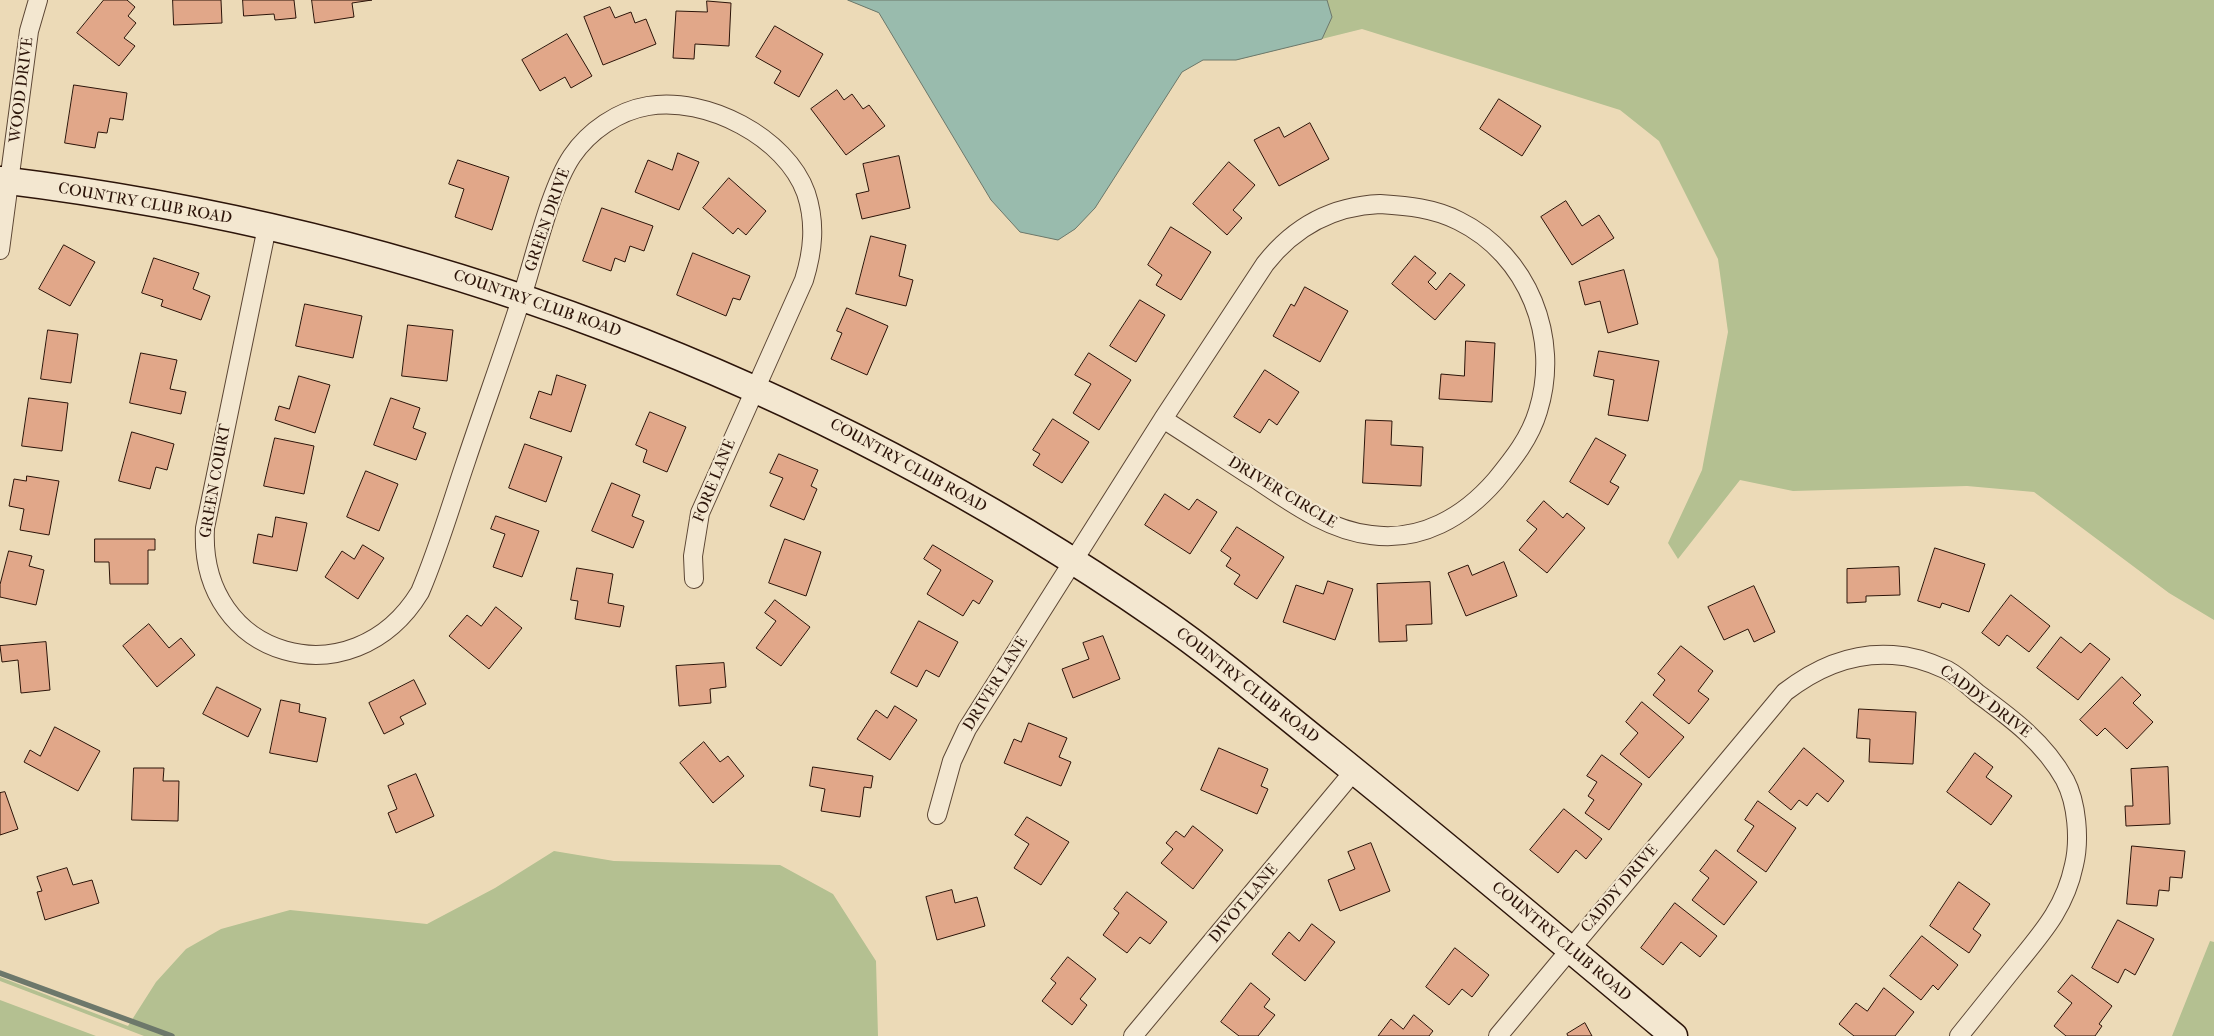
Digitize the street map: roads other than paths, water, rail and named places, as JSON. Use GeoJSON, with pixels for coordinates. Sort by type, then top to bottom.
{"type":"FeatureCollection","features":[{"type":"Feature","properties":{"kind":"street","name":"WOOD DRIVE"},"geometry":{"type":"LineString","coordinates":[[0,250],[5,181],[29,31],[38,0]]}},
{"type":"Feature","properties":{"kind":"street","name":"GREEN DRIVE"},"geometry":{"type":"LineString","coordinates":[[522,297],[561,175],[573,155],[588,138],[606,123],[626,113],[648,106],[675,106],[701,110],[726,118],[756,132],[776,148],[792,166],[807,195],[812,219],[811,256],[804,280],[756,388]]}},
{"type":"Feature","properties":{"kind":"street","name":"COUNTRY CLUB ROAD"},"geometry":{"type":"LineString","coordinates":[[5,181],[138,201],[267,227],[368,252],[522,297],[618,331],[756,388],[824,420],[949,488],[1072,561],[1161,619],[1354,771],[1674,1036]]}},
{"type":"Feature","properties":{"kind":"street","name":"DRIVER CIRCLE"},"geometry":{"type":"LineString","coordinates":[[1072,561],[1163,419],[1274,253],[1296,232],[1336,211],[1380,204],[1417,206],[1459,220],[1478,232],[1510,261],[1533,299],[1545,341],[1544,389],[1538,412],[1529,434],[1517,454],[1470,507],[1440,525],[1424,531],[1389,536],[1371,535],[1337,527],[1269,488],[1163,419]]}},
{"type":"Feature","properties":{"kind":"street","name":"GREEN COURT"},"geometry":{"type":"LineString","coordinates":[[267,227],[204,528],[204,545],[210,580],[226,610],[251,634],[282,650],[316,655],[355,648],[390,629],[412,606],[426,577],[522,297]]}},
{"type":"Feature","properties":{"kind":"street","name":"FORE LANE"},"geometry":{"type":"LineString","coordinates":[[694,579],[693,556],[700,513],[756,388]]}},
{"type":"Feature","properties":{"kind":"street","name":"DRIVER LANE"},"geometry":{"type":"LineString","coordinates":[[937,815],[952,761],[967,728],[1072,561]]}},
{"type":"Feature","properties":{"kind":"street","name":"CADDY DRIVE"},"geometry":{"type":"LineString","coordinates":[[1498,1036],[1785,692],[1817,670],[1854,657],[1893,655],[1913,658],[1950,671],[2031,735],[2048,754],[2066,781],[2076,822],[2074,864],[2067,892],[2055,917],[1959,1036]]}},
{"type":"Feature","properties":{"kind":"street","name":"DIVOT LANE"},"geometry":{"type":"LineString","coordinates":[[1133,1036],[1354,771]]}},
{"type":"Feature","properties":{"kind":"waterway"},"geometry":{"type":"LineString","coordinates":[[0,973],[172,1036]]}}]}
